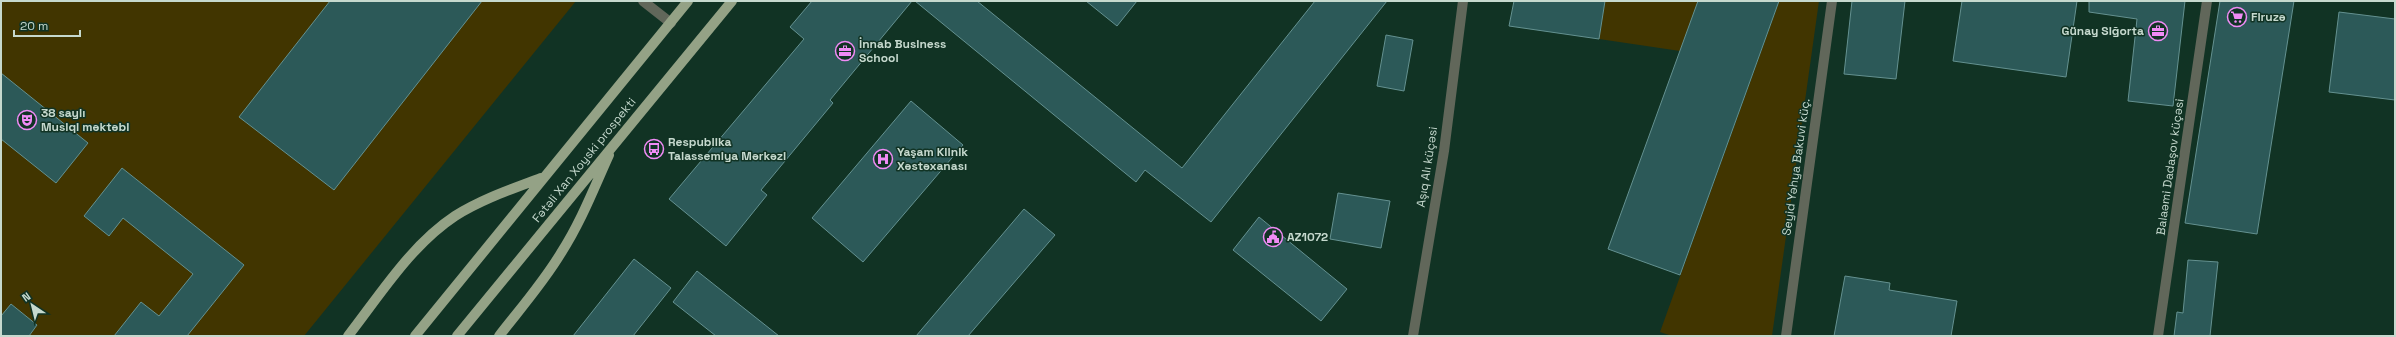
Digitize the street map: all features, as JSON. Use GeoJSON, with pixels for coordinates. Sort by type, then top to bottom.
{"type":"FeatureCollection","features":[{"type":"Feature","properties":{"kind":"main road","name":"Fətəli Xan Xoyski prospekti"},"geometry":{"type":"LineString","coordinates":[[415,336],[543,177],[688,1]]}},
{"type":"Feature","properties":{"kind":"main road","name":"Fətəli Xan Xoyski prospekti"},"geometry":{"type":"LineString","coordinates":[[457,336],[732,1]]}},
{"type":"Feature","properties":{"kind":"main road"},"geometry":{"type":"LineString","coordinates":[[499,336],[541,283],[561,253],[584,210],[615,142]]}},
{"type":"Feature","properties":{"kind":"main road"},"geometry":{"type":"LineString","coordinates":[[348,336],[420,246],[438,229],[482,201],[543,177]]}},
{"type":"Feature","properties":{"kind":"street"},"geometry":{"type":"LineString","coordinates":[[643,1],[671,23]]}},
{"type":"Feature","properties":{"kind":"street","name":"Aşıq Alı küçəsi"},"geometry":{"type":"LineString","coordinates":[[1413,336],[1444,151],[1463,1]]}},
{"type":"Feature","properties":{"kind":"street","name":"Seyid Yəhya Bakuvi küç."},"geometry":{"type":"LineString","coordinates":[[1786,336],[1832,1]]}},
{"type":"Feature","properties":{"kind":"street","name":"Balaəmi Dadaşov küçəsi"},"geometry":{"type":"LineString","coordinates":[[2158,336],[2207,1]]}},
{"type":"Feature","properties":{"kind":"shaded area"},"geometry":{"type":"Polygon","coordinates":[[[1,1],[576,1],[304,336],[1,336],[1,1]]]}},
{"type":"Feature","properties":{"kind":"shaded area"},"geometry":{"type":"Polygon","coordinates":[[[1605,1],[1698,1],[1680,51],[1599,39],[1605,1]]]}},
{"type":"Feature","properties":{"kind":"shaded area"},"geometry":{"type":"Polygon","coordinates":[[[1775,1],[1819,1],[1772,336],[1672,336],[1660,332],[1779,2],[1775,1]]]}},
{"type":"Feature","properties":{"kind":"building"},"geometry":{"type":"Polygon","coordinates":[[[330,1],[482,1],[334,190],[239,117],[330,1]]]}},
{"type":"Feature","properties":{"kind":"building"},"geometry":{"type":"Polygon","coordinates":[[[812,1],[912,1],[830,100],[833,103],[761,190],[767,195],[726,246],[669,199],[804,39],[790,27],[812,1]]]}},
{"type":"Feature","properties":{"kind":"building"},"geometry":{"type":"Polygon","coordinates":[[[915,1],[977,1],[1182,168],[1315,1],[1387,1],[1211,222],[1145,170],[1136,182],[915,1]]]}},
{"type":"Feature","properties":{"kind":"building"},"geometry":{"type":"Polygon","coordinates":[[[1086,1],[1137,1],[1117,26],[1086,1]]]}},
{"type":"Feature","properties":{"kind":"building"},"geometry":{"type":"Polygon","coordinates":[[[1514,1],[1605,1],[1599,39],[1509,26],[1514,1]]]}},
{"type":"Feature","properties":{"kind":"building"},"geometry":{"type":"Polygon","coordinates":[[[1698,1],[1779,1],[1680,275],[1608,249],[1698,1]]]}},
{"type":"Feature","properties":{"kind":"building"},"geometry":{"type":"Polygon","coordinates":[[[1852,1],[1905,1],[1896,79],[1844,74],[1852,1]]]}},
{"type":"Feature","properties":{"kind":"building"},"geometry":{"type":"Polygon","coordinates":[[[1962,1],[2077,1],[2066,77],[1953,61],[1962,1]]]}},
{"type":"Feature","properties":{"kind":"building"},"geometry":{"type":"Polygon","coordinates":[[[2089,1],[2185,1],[2173,106],[2128,101],[2137,19],[2089,12],[2089,1]]]}},
{"type":"Feature","properties":{"kind":"building"},"geometry":{"type":"Polygon","coordinates":[[[2220,1],[2294,1],[2257,234],[2185,223],[2220,1]]]}},
{"type":"Feature","properties":{"kind":"building"},"geometry":{"type":"Polygon","coordinates":[[[2339,12],[2395,19],[2395,100],[2329,92],[2339,12]]]}},
{"type":"Feature","properties":{"kind":"building"},"geometry":{"type":"Polygon","coordinates":[[[1386,35],[1413,40],[1404,91],[1377,86],[1386,35]]]}},
{"type":"Feature","properties":{"kind":"building"},"geometry":{"type":"Polygon","coordinates":[[[1,73],[88,143],[56,183],[1,139],[1,73]]]}},
{"type":"Feature","properties":{"kind":"building"},"geometry":{"type":"Polygon","coordinates":[[[911,101],[963,145],[863,262],[812,218],[911,101]]]}},
{"type":"Feature","properties":{"kind":"building"},"geometry":{"type":"Polygon","coordinates":[[[122,168],[244,265],[187,336],[114,336],[141,302],[159,316],[193,274],[123,218],[109,236],[84,216],[122,168]]]}},
{"type":"Feature","properties":{"kind":"building"},"geometry":{"type":"Polygon","coordinates":[[[1338,193],[1390,201],[1381,248],[1330,239],[1338,193]]]}},
{"type":"Feature","properties":{"kind":"building"},"geometry":{"type":"Polygon","coordinates":[[[1024,209],[1055,235],[968,336],[916,336],[1024,209]]]}},
{"type":"Feature","properties":{"kind":"building"},"geometry":{"type":"Polygon","coordinates":[[[1259,217],[1347,289],[1321,321],[1233,250],[1259,217]]]}},
{"type":"Feature","properties":{"kind":"building"},"geometry":{"type":"Polygon","coordinates":[[[634,259],[671,288],[633,336],[573,336],[634,259]]]}},
{"type":"Feature","properties":{"kind":"building"},"geometry":{"type":"Polygon","coordinates":[[[2188,260],[2218,262],[2210,336],[2174,336],[2177,312],[2183,313],[2188,260]]]}},
{"type":"Feature","properties":{"kind":"building"},"geometry":{"type":"Polygon","coordinates":[[[697,271],[779,336],[716,336],[673,302],[697,271]]]}},
{"type":"Feature","properties":{"kind":"building"},"geometry":{"type":"Polygon","coordinates":[[[1845,276],[1890,283],[1889,290],[1957,301],[1951,336],[1834,336],[1845,276]]]}},
{"type":"Feature","properties":{"kind":"building"},"geometry":{"type":"Polygon","coordinates":[[[11,304],[37,325],[29,336],[1,336],[1,316],[11,304]]]}},
{"type":"Feature","properties":{"kind":"place","name":"Firuzə"},"geometry":{"type":"Point","coordinates":[2237,17]}},
{"type":"Feature","properties":{"kind":"place","name":"Günay Siğorta"},"geometry":{"type":"Point","coordinates":[2158,31]}},
{"type":"Feature","properties":{"kind":"place","name":"İnnab Business School"},"geometry":{"type":"Point","coordinates":[845,51]}},
{"type":"Feature","properties":{"kind":"place","name":"38 saylı Musiqi məktəbi"},"geometry":{"type":"Point","coordinates":[27,120]}},
{"type":"Feature","properties":{"kind":"place","name":"Respublika Talassemiya Mərkəzi"},"geometry":{"type":"Point","coordinates":[654,149]}},
{"type":"Feature","properties":{"kind":"place","name":"Yaşam Klinik Xəstəxanası"},"geometry":{"type":"Point","coordinates":[883,159]}},
{"type":"Feature","properties":{"kind":"place","name":"AZ1072"},"geometry":{"type":"Point","coordinates":[1273,237]}}]}
